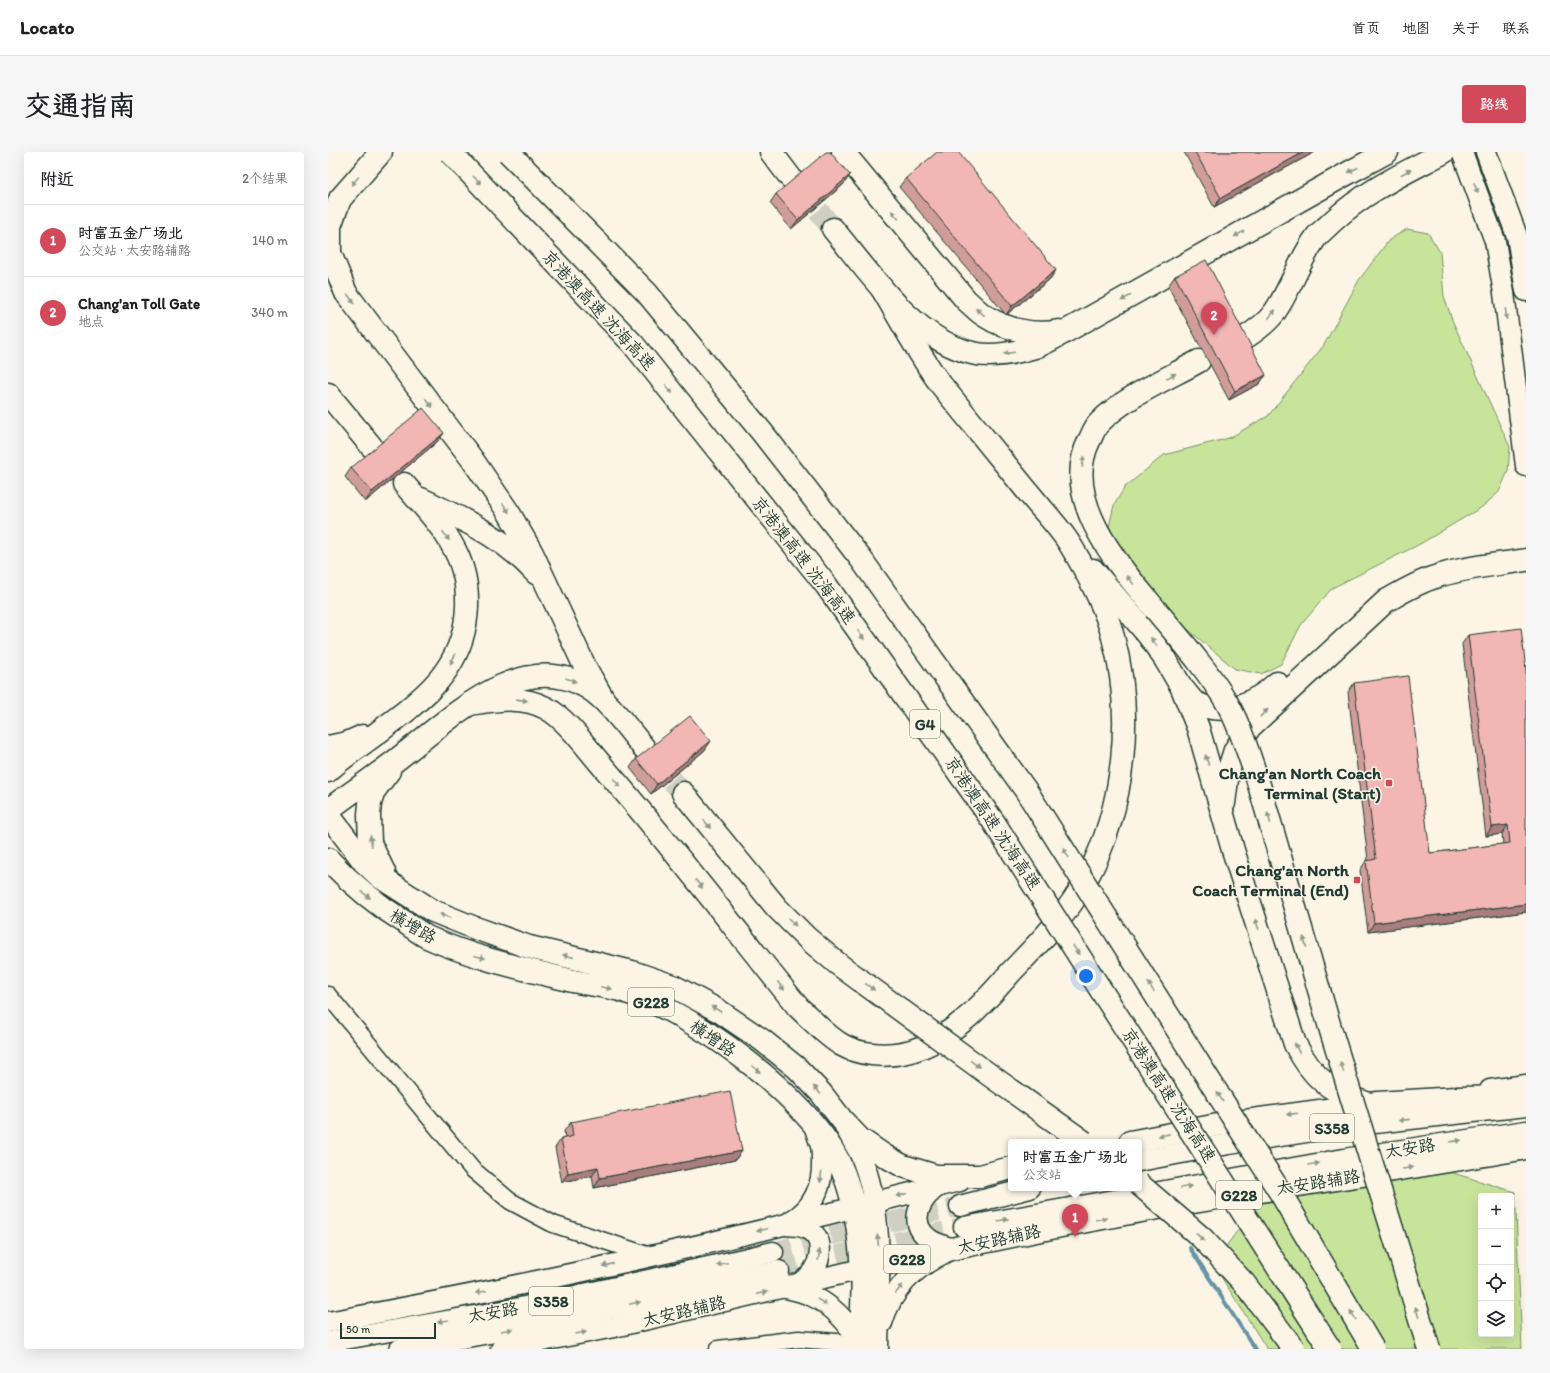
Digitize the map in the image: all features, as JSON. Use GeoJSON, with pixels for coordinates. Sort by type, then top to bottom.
{"type":"FeatureCollection","features":[{"type":"Feature","properties":{"kind":"highway"},"geometry":{"type":"LineString","coordinates":[[381,152],[340,199],[330,226],[330,253],[346,293],[472,459],[509,513],[532,553],[585,668],[603,699],[644,748]]}},
{"type":"Feature","properties":{"kind":"highway","name":"京港澳高速 沈海高速"},"geometry":{"type":"LineString","coordinates":[[450,152],[633,344],[826,585],[993,821],[1330,1349]]}},
{"type":"Feature","properties":{"kind":"highway","name":"G4"},"geometry":{"type":"LineString","coordinates":[[508,152],[647,294],[761,431],[861,559],[1027,792],[1280,1192],[1373,1349]]}},
{"type":"Feature","properties":{"kind":"highway"},"geometry":{"type":"LineString","coordinates":[[771,152],[790,178]]}},
{"type":"Feature","properties":{"kind":"highway"},"geometry":{"type":"LineString","coordinates":[[843,152],[966,300],[984,315],[1002,325],[1021,331],[1045,334],[1070,329]]}},
{"type":"Feature","properties":{"kind":"highway"},"geometry":{"type":"LineString","coordinates":[[833,229],[881,287],[906,314],[929,333],[949,346],[973,353],[995,354],[1015,352],[1036,346],[1070,329],[1387,152]]}},
{"type":"Feature","properties":{"kind":"highway"},"geometry":{"type":"LineString","coordinates":[[1243,339],[1254,332],[1273,315],[1288,290],[1304,256],[1318,235],[1345,210],[1373,190],[1444,152]]}},
{"type":"Feature","properties":{"kind":"highway"},"geometry":{"type":"LineString","coordinates":[[881,287],[940,383],[1069,542],[1149,636],[1165,658],[1182,688],[1198,728],[1233,850],[1295,1044],[1311,1070],[1322,1081],[1342,1094],[1369,1104]]}},
{"type":"Feature","properties":{"kind":"highway"},"geometry":{"type":"LineString","coordinates":[[1199,361],[1115,408],[1097,424],[1085,450],[1081,476],[1086,503],[1097,530],[1122,570],[1209,675],[1227,703],[1243,738],[1258,778],[1331,1031],[1429,1349]]}},
{"type":"Feature","properties":{"kind":"highway"},"geometry":{"type":"LineString","coordinates":[[328,394],[371,446]]}},
{"type":"Feature","properties":{"kind":"highway"},"geometry":{"type":"LineString","coordinates":[[328,771],[427,693],[447,669],[461,644],[466,618],[466,588],[462,565],[452,543],[440,526],[409,490],[479,527],[503,543],[526,563],[548,587]]}},
{"type":"Feature","properties":{"kind":"highway"},"geometry":{"type":"LineString","coordinates":[[469,704],[493,700],[522,700],[548,709],[562,719],[619,785],[798,1007],[824,1032],[842,1045],[862,1053],[887,1056],[908,1053],[929,1045],[948,1033],[967,1018],[1042,940],[1070,905],[1087,879],[1099,853],[1109,822],[1118,790],[1123,760],[1124,729],[1119,668],[1113,636],[1102,605],[1089,577],[1069,542]]}},
{"type":"Feature","properties":{"kind":"highway"},"geometry":{"type":"LineString","coordinates":[[1182,688],[1195,702],[1209,707],[1222,708],[1253,702],[1269,690],[1351,614],[1394,582],[1445,561],[1526,544]]}},
{"type":"Feature","properties":{"kind":"highway"},"geometry":{"type":"LineString","coordinates":[[1222,811],[1228,772],[1234,750],[1250,727],[1386,601],[1411,587],[1435,577],[1465,570],[1526,560]]}},
{"type":"Feature","properties":{"kind":"highway"},"geometry":{"type":"LineString","coordinates":[[328,810],[402,756],[469,704],[502,686],[519,679],[543,675],[567,678],[588,687],[603,699]]}},
{"type":"Feature","properties":{"kind":"highway"},"geometry":{"type":"LineString","coordinates":[[328,747],[347,743],[389,724]]}},
{"type":"Feature","properties":{"kind":"highway"},"geometry":{"type":"LineString","coordinates":[[395,888],[380,864],[370,843],[369,815],[370,803],[374,791],[384,776],[402,756]]}},
{"type":"Feature","properties":{"kind":"highway"},"geometry":{"type":"LineString","coordinates":[[683,793],[777,908],[807,938],[838,964],[1080,1139]]}},
{"type":"Feature","properties":{"kind":"highway","name":"横增路"},"geometry":{"type":"LineString","coordinates":[[328,814],[364,862],[380,877],[433,911],[529,947],[632,972],[673,986],[719,1011],[762,1040],[791,1064],[821,1093],[842,1120]]}},
{"type":"Feature","properties":{"kind":"highway","name":"横增路"},"geometry":{"type":"LineString","coordinates":[[328,859],[347,878],[389,913],[419,932],[467,953],[567,979],[626,992],[663,1007],[708,1032],[776,1086],[825,1138],[838,1160],[847,1182],[864,1204],[871,1267]]}},
{"type":"Feature","properties":{"kind":"highway"},"geometry":{"type":"LineString","coordinates":[[1142,1140],[1223,1124],[1369,1104],[1456,1098],[1526,1096]]}},
{"type":"Feature","properties":{"kind":"highway","name":"G228"},"geometry":{"type":"LineString","coordinates":[[842,1120],[860,1139],[903,1166],[936,1176],[980,1176]]}},
{"type":"Feature","properties":{"kind":"highway","name":"太安路辅路"},"geometry":{"type":"LineString","coordinates":[[871,1267],[1088,1221],[1187,1203],[1526,1148]]}},
{"type":"Feature","properties":{"kind":"highway"},"geometry":{"type":"LineString","coordinates":[[980,1176],[1008,1169]]}},
{"type":"Feature","properties":{"kind":"highway"},"geometry":{"type":"LineString","coordinates":[[1142,1187],[1202,1238],[1244,1283],[1294,1349]]}},
{"type":"Feature","properties":{"kind":"main road"},"geometry":{"type":"LineString","coordinates":[[1462,152],[1495,241],[1523,412],[1526,466]]}},
{"type":"Feature","properties":{"kind":"main road"},"geometry":{"type":"LineString","coordinates":[[1486,152],[1517,236],[1526,291]]}},
{"type":"Feature","properties":{"kind":"main road"},"geometry":{"type":"LineString","coordinates":[[328,868],[347,878]]}},
{"type":"Feature","properties":{"kind":"main road"},"geometry":{"type":"LineString","coordinates":[[1410,1101],[1526,1085]]}},
{"type":"Feature","properties":{"kind":"main road","name":"太安路"},"geometry":{"type":"LineString","coordinates":[[1142,1160],[1229,1144],[1338,1127],[1526,1106]]}},
{"type":"Feature","properties":{"kind":"main road"},"geometry":{"type":"LineString","coordinates":[[842,1120],[860,1154],[864,1204]]}},
{"type":"Feature","properties":{"kind":"main road"},"geometry":{"type":"LineString","coordinates":[[784,1225],[800,1216],[811,1204],[820,1187],[822,1169],[821,1147],[814,1125]]}},
{"type":"Feature","properties":{"kind":"main road","name":"太安路"},"geometry":{"type":"LineString","coordinates":[[964,1227],[1344,1159],[1526,1131]]}},
{"type":"Feature","properties":{"kind":"main road"},"geometry":{"type":"LineString","coordinates":[[328,1322],[414,1307],[650,1256],[784,1225],[980,1176]]}},
{"type":"Feature","properties":{"kind":"main road"},"geometry":{"type":"LineString","coordinates":[[940,1185],[930,1191],[921,1203],[918,1218],[919,1225],[922,1232],[929,1239],[953,1249]]}},
{"type":"Feature","properties":{"kind":"main road"},"geometry":{"type":"LineString","coordinates":[[960,1206],[1018,1191]]}},
{"type":"Feature","properties":{"kind":"main road"},"geometry":{"type":"LineString","coordinates":[[784,1225],[806,1228],[814,1233],[820,1247],[820,1255],[815,1268],[809,1276],[788,1281]]}},
{"type":"Feature","properties":{"kind":"main road"},"geometry":{"type":"LineString","coordinates":[[869,1345],[894,1296],[907,1278],[926,1262],[953,1249]]}},
{"type":"Feature","properties":{"kind":"main road","name":"太安路"},"geometry":{"type":"LineString","coordinates":[[328,1342],[520,1308],[773,1252]]}},
{"type":"Feature","properties":{"kind":"main road"},"geometry":{"type":"LineString","coordinates":[[869,1345],[871,1267]]}},
{"type":"Feature","properties":{"kind":"main road","name":"太安路辅路"},"geometry":{"type":"LineString","coordinates":[[501,1349],[614,1327],[788,1281],[871,1267]]}},
{"type":"Feature","properties":{"kind":"main road"},"geometry":{"type":"LineString","coordinates":[[788,1281],[842,1317],[869,1345]]}},
{"type":"Feature","properties":{"kind":"main road","name":"太安路"},"geometry":{"type":"LineString","coordinates":[[400,1349],[788,1281]]}},
{"type":"Feature","properties":{"kind":"street"},"geometry":{"type":"LineString","coordinates":[[328,995],[472,1169],[510,1201],[553,1224],[650,1256]]}},
{"type":"Feature","properties":{"kind":"street"},"geometry":{"type":"LineString","coordinates":[[718,1349],[799,1338],[869,1345]]}},
{"type":"Feature","properties":{"kind":"green space"},"geometry":{"type":"Polygon","coordinates":[[[1407,229],[1428,233],[1440,252],[1444,296],[1452,320],[1510,447],[1508,471],[1499,492],[1482,507],[1420,544],[1332,588],[1301,625],[1281,664],[1261,674],[1235,669],[1164,609],[1116,550],[1109,527],[1114,505],[1125,487],[1164,455],[1229,438],[1268,416],[1324,345],[1359,280],[1389,240],[1407,229]]]}},
{"type":"Feature","properties":{"kind":"green space"},"geometry":{"type":"Polygon","coordinates":[[[1450,1172],[1515,1192],[1522,1349],[1267,1349],[1213,1264],[1257,1204],[1450,1172]]]}},
{"type":"Feature","properties":{"kind":"building"},"geometry":{"type":"Polygon","coordinates":[[[826,152],[830,152],[850,175],[798,220],[776,194],[826,152]]]}},
{"type":"Feature","properties":{"kind":"building"},"geometry":{"type":"Polygon","coordinates":[[[937,152],[958,152],[1056,270],[1012,306],[906,178],[937,152]]]}},
{"type":"Feature","properties":{"kind":"building"},"geometry":{"type":"Polygon","coordinates":[[[1195,152],[1304,152],[1221,198],[1195,152]]]}},
{"type":"Feature","properties":{"kind":"building"},"geometry":{"type":"Polygon","coordinates":[[[1206,260],[1266,375],[1235,391],[1175,276],[1206,260]]]}},
{"type":"Feature","properties":{"kind":"building"},"geometry":{"type":"Polygon","coordinates":[[[423,408],[444,433],[372,492],[351,468],[423,408]]]}},
{"type":"Feature","properties":{"kind":"building"},"geometry":{"type":"Polygon","coordinates":[[[1521,628],[1526,670],[1526,904],[1374,923],[1366,861],[1376,859],[1354,683],[1408,676],[1430,853],[1510,843],[1508,825],[1492,827],[1468,635],[1521,628]]]}},
{"type":"Feature","properties":{"kind":"building"},"geometry":{"type":"Polygon","coordinates":[[[690,716],[711,741],[657,784],[636,759],[690,716]]]}},
{"type":"Feature","properties":{"kind":"building"},"geometry":{"type":"Polygon","coordinates":[[[730,1091],[742,1151],[600,1178],[598,1167],[568,1173],[561,1139],[573,1136],[571,1122],[730,1091]]]}},
{"type":"Feature","properties":{"kind":"waterway"},"geometry":{"type":"LineString","coordinates":[[1190,1248],[1255,1349]]}},
{"type":"Feature","properties":{"kind":"tunnel"},"geometry":{"type":"LineString","coordinates":[[797,185],[833,229]]}},
{"type":"Feature","properties":{"kind":"tunnel"},"geometry":{"type":"LineString","coordinates":[[650,755],[683,793]]}},
{"type":"Feature","properties":{"kind":"tunnel"},"geometry":{"type":"LineString","coordinates":[[773,1252],[833,1235],[960,1206]]}},
{"type":"Feature","properties":{"kind":"tunnel"},"geometry":{"type":"LineString","coordinates":[[779,1271],[838,1255],[964,1227]]}},
{"type":"Feature","properties":{"kind":"place","name":"Chang'an Toll Gate"},"geometry":{"type":"Point","coordinates":[1214,335]}},
{"type":"Feature","properties":{"kind":"place","name":"Chang'an North Coach Terminal (Start)"},"geometry":{"type":"Point","coordinates":[1389,783]}},
{"type":"Feature","properties":{"kind":"place","name":"Chang'an North Coach Terminal (End)"},"geometry":{"type":"Point","coordinates":[1357,880]}},
{"type":"Feature","properties":{"kind":"place","name":"时富五金广场北"},"geometry":{"type":"Point","coordinates":[1075,1237]}}]}
